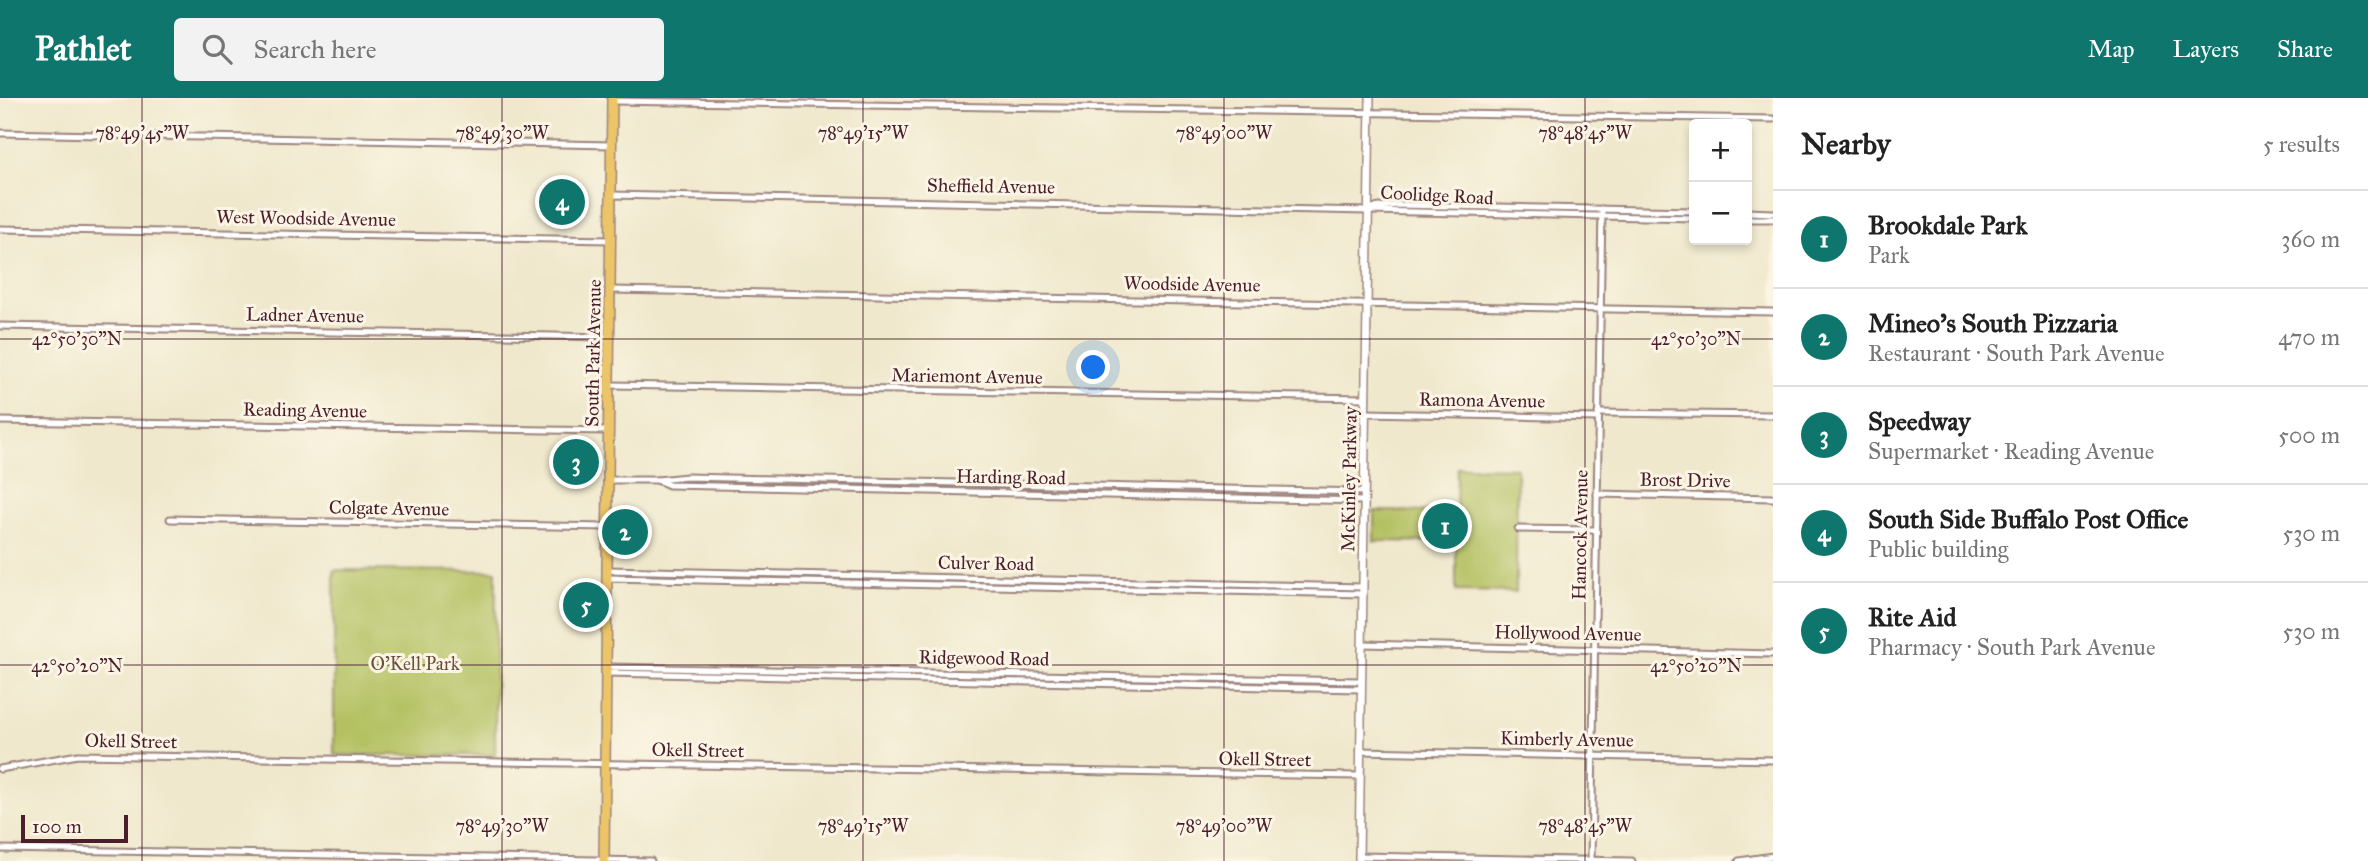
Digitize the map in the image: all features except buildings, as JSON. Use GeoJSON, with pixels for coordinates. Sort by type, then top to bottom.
{"type":"FeatureCollection","features":[{"type":"Feature","properties":{"kind":"main road","name":"South Park Avenue"},"geometry":{"type":"LineString","coordinates":[[604,861],[612,99]]}},
{"type":"Feature","properties":{"kind":"street"},"geometry":{"type":"LineString","coordinates":[[896,106],[897,98]]}},
{"type":"Feature","properties":{"kind":"street","name":"McKinley Parkway"},"geometry":{"type":"LineString","coordinates":[[1359,859],[1370,98]]}},
{"type":"Feature","properties":{"kind":"street"},"geometry":{"type":"LineString","coordinates":[[612,99],[896,106],[1773,119]]}},
{"type":"Feature","properties":{"kind":"street"},"geometry":{"type":"LineString","coordinates":[[0,133],[612,145]]}},
{"type":"Feature","properties":{"kind":"street","name":"Sheffield Avenue"},"geometry":{"type":"LineString","coordinates":[[611,195],[1370,209]]}},
{"type":"Feature","properties":{"kind":"street","name":"Coolidge Road"},"geometry":{"type":"LineString","coordinates":[[1370,209],[1384,205],[1493,211],[1689,214]]}},
{"type":"Feature","properties":{"kind":"street"},"geometry":{"type":"LineString","coordinates":[[1752,212],[1773,213]]}},
{"type":"Feature","properties":{"kind":"street","name":"Hancock Avenue"},"geometry":{"type":"LineString","coordinates":[[1591,861],[1602,213]]}},
{"type":"Feature","properties":{"kind":"street"},"geometry":{"type":"LineString","coordinates":[[1752,219],[1773,219]]}},
{"type":"Feature","properties":{"kind":"street","name":"West Woodside Avenue"},"geometry":{"type":"LineString","coordinates":[[0,229],[611,240]]}},
{"type":"Feature","properties":{"kind":"street","name":"Woodside Avenue"},"geometry":{"type":"LineString","coordinates":[[611,290],[1773,312]]}},
{"type":"Feature","properties":{"kind":"street","name":"Ladner Avenue"},"geometry":{"type":"LineString","coordinates":[[0,326],[610,337]]}},
{"type":"Feature","properties":{"kind":"street","name":"Mariemont Avenue"},"geometry":{"type":"LineString","coordinates":[[610,385],[1366,398]]}},
{"type":"Feature","properties":{"kind":"street","name":"Ramona Avenue"},"geometry":{"type":"LineString","coordinates":[[1366,413],[1773,415]]}},
{"type":"Feature","properties":{"kind":"street","name":"Reading Avenue"},"geometry":{"type":"LineString","coordinates":[[0,421],[609,431]]}},
{"type":"Feature","properties":{"kind":"street","name":"Harding Road"},"geometry":{"type":"LineString","coordinates":[[608,480],[657,480],[667,477],[868,480],[1364,492]]}},
{"type":"Feature","properties":{"kind":"street"},"geometry":{"type":"LineString","coordinates":[[786,479],[786,488]]}},
{"type":"Feature","properties":{"kind":"street","name":"Harding Road"},"geometry":{"type":"LineString","coordinates":[[657,480],[669,485],[1364,501]]}},
{"type":"Feature","properties":{"kind":"street"},"geometry":{"type":"LineString","coordinates":[[868,480],[868,490]]}},
{"type":"Feature","properties":{"kind":"street"},"geometry":{"type":"LineString","coordinates":[[946,491],[947,482]]}},
{"type":"Feature","properties":{"kind":"street"},"geometry":{"type":"LineString","coordinates":[[1027,493],[1028,484]]}},
{"type":"Feature","properties":{"kind":"street"},"geometry":{"type":"LineString","coordinates":[[1109,495],[1110,486]]}},
{"type":"Feature","properties":{"kind":"street"},"geometry":{"type":"LineString","coordinates":[[1189,488],[1189,496]]}},
{"type":"Feature","properties":{"kind":"street"},"geometry":{"type":"LineString","coordinates":[[1268,489],[1268,498]]}},
{"type":"Feature","properties":{"kind":"street","name":"Brost Drive"},"geometry":{"type":"LineString","coordinates":[[1597,494],[1773,498]]}},
{"type":"Feature","properties":{"kind":"street","name":"Colgate Avenue"},"geometry":{"type":"LineString","coordinates":[[170,519],[608,527]]}},
{"type":"Feature","properties":{"kind":"street"},"geometry":{"type":"LineString","coordinates":[[1518,529],[1596,530]]}},
{"type":"Feature","properties":{"kind":"street","name":"Culver Road"},"geometry":{"type":"LineString","coordinates":[[607,574],[1363,591]]}},
{"type":"Feature","properties":{"kind":"street","name":"Hollywood Avenue"},"geometry":{"type":"LineString","coordinates":[[1362,644],[1773,654]]}},
{"type":"Feature","properties":{"kind":"street","name":"Ridgewood Road"},"geometry":{"type":"LineString","coordinates":[[607,670],[1137,685],[1361,685]]}},
{"type":"Feature","properties":{"kind":"street"},"geometry":{"type":"LineString","coordinates":[[931,673],[931,680]]}},
{"type":"Feature","properties":{"kind":"street","name":"Ridgewood Road"},"geometry":{"type":"LineString","coordinates":[[829,675],[931,673],[1241,679],[1361,685]]}},
{"type":"Feature","properties":{"kind":"street"},"geometry":{"type":"LineString","coordinates":[[1032,675],[1032,682]]}},
{"type":"Feature","properties":{"kind":"street"},"geometry":{"type":"LineString","coordinates":[[1137,685],[1138,677]]}},
{"type":"Feature","properties":{"kind":"street"},"geometry":{"type":"LineString","coordinates":[[1240,687],[1241,679]]}},
{"type":"Feature","properties":{"kind":"street","name":"Kimberly Avenue"},"geometry":{"type":"LineString","coordinates":[[1360,751],[1773,760]]}},
{"type":"Feature","properties":{"kind":"street","name":"Okell Street"},"geometry":{"type":"LineString","coordinates":[[0,769],[36,765],[78,755],[1360,776]]}},
{"type":"Feature","properties":{"kind":"street"},"geometry":{"type":"LineString","coordinates":[[0,849],[651,861]]}},
{"type":"Feature","properties":{"kind":"street"},"geometry":{"type":"LineString","coordinates":[[309,854],[309,861]]}},
{"type":"Feature","properties":{"kind":"street"},"geometry":{"type":"LineString","coordinates":[[1739,861],[1773,856]]}},
{"type":"Feature","properties":{"kind":"street"},"geometry":{"type":"LineString","coordinates":[[1359,859],[1632,861]]}},
{"type":"Feature","properties":{"kind":"green space"},"geometry":{"type":"Polygon","coordinates":[[[1457,467],[1517,468],[1516,592],[1456,591],[1456,542],[1374,541],[1374,511],[1456,512],[1457,467]]]}},
{"type":"Feature","properties":{"kind":"green space","name":"O'Kell Park"},"geometry":{"type":"Polygon","coordinates":[[[334,570],[496,571],[495,755],[334,755],[334,570]]]}},
{"type":"Feature","properties":{"kind":"place","name":"South Side Buffalo Post Office"},"geometry":{"type":"Point","coordinates":[562,202]}},
{"type":"Feature","properties":{"kind":"place","name":"Speedway"},"geometry":{"type":"Point","coordinates":[576,462]}},
{"type":"Feature","properties":{"kind":"place","name":"Brookdale Park"},"geometry":{"type":"Point","coordinates":[1445,526]}},
{"type":"Feature","properties":{"kind":"place","name":"Mineo's South Pizzaria"},"geometry":{"type":"Point","coordinates":[625,532]}},
{"type":"Feature","properties":{"kind":"place","name":"Rite Aid"},"geometry":{"type":"Point","coordinates":[586,605]}}]}
